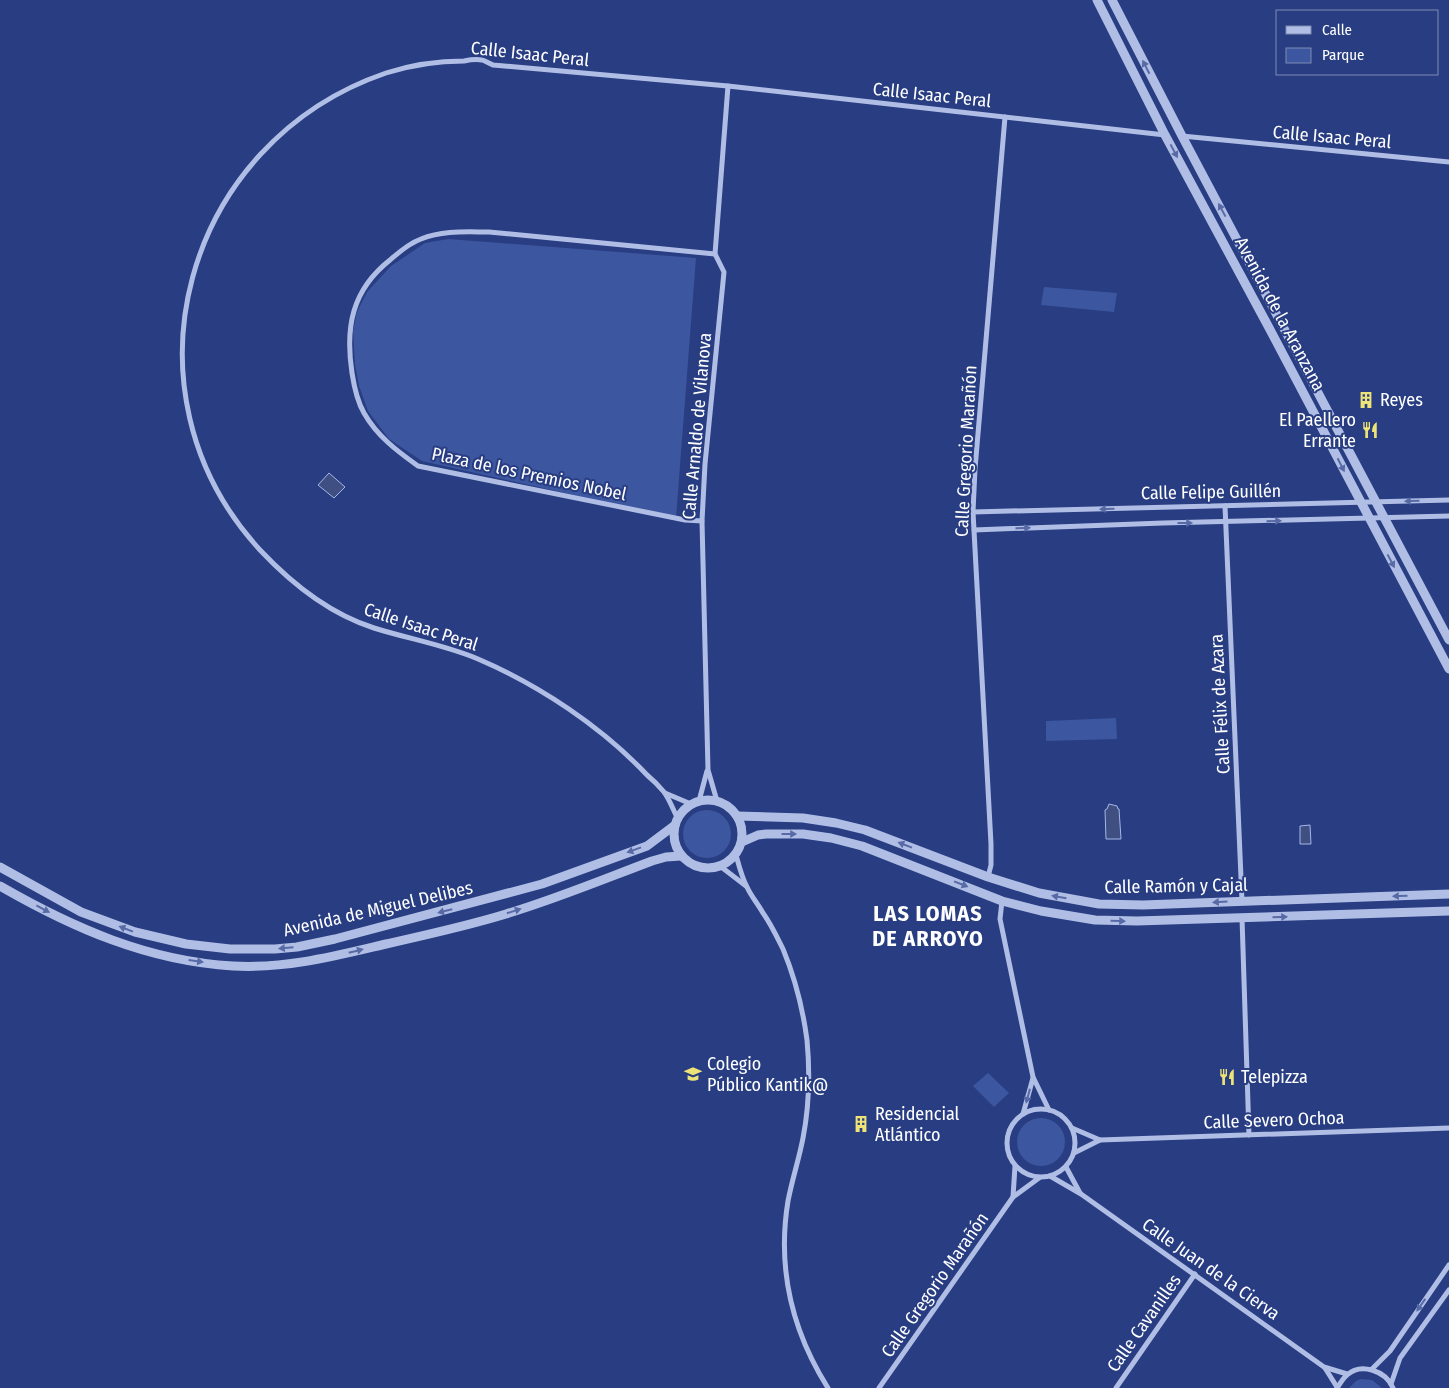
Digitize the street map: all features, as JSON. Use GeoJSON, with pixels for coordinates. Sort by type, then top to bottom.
{"type":"FeatureCollection","features":[{"type":"Feature","properties":{"kind":"street","name":"Avenida de la Aranzana"},"geometry":{"type":"LineString","coordinates":[[1097,0],[1165,135],[1449,669]]}},
{"type":"Feature","properties":{"kind":"street","name":"Avenida de la Aranzana"},"geometry":{"type":"LineString","coordinates":[[1112,0],[1449,640]]}},
{"type":"Feature","properties":{"kind":"street","name":"Calle Isaac Peral"},"geometry":{"type":"LineString","coordinates":[[676,822],[665,793],[637,764],[588,723],[512,676],[477,659],[371,627],[348,618],[317,600],[284,574],[258,548],[229,510],[205,466],[197,445],[188,410],[183,368],[183,330],[188,290],[198,256],[212,224],[238,181],[274,140],[312,109],[361,82],[412,66],[445,61],[482,60],[493,65],[728,86],[1165,135]]}},
{"type":"Feature","properties":{"kind":"street","name":"Calle Arnaldo de Vilanova"},"geometry":{"type":"LineString","coordinates":[[717,801],[708,770],[702,521],[705,464],[724,272],[716,254],[728,86]]}},
{"type":"Feature","properties":{"kind":"street","name":"Calle Gregorio Marañón"},"geometry":{"type":"LineString","coordinates":[[988,877],[991,865],[991,844],[973,512],[1005,117]]}},
{"type":"Feature","properties":{"kind":"street","name":"Calle Isaac Peral"},"geometry":{"type":"LineString","coordinates":[[1182,136],[1449,162]]}},
{"type":"Feature","properties":{"kind":"street","name":"Plaza de los Premios Nobel"},"geometry":{"type":"LineString","coordinates":[[702,521],[685,520],[418,466],[394,450],[363,412],[354,386],[350,361],[351,319],[357,300],[379,268],[400,251],[420,239],[438,234],[489,232],[716,254]]}},
{"type":"Feature","properties":{"kind":"street","name":"Calle Felipe Guillén"},"geometry":{"type":"LineString","coordinates":[[973,512],[1449,500]]}},
{"type":"Feature","properties":{"kind":"street","name":"Calle Félix de Azara"},"geometry":{"type":"LineString","coordinates":[[1226,506],[1242,901]]}},
{"type":"Feature","properties":{"kind":"street","name":"Calle Felipe Guillén"},"geometry":{"type":"LineString","coordinates":[[974,530],[1449,516]]}},
{"type":"Feature","properties":{"kind":"street","name":"Calle Arnaldo de Vilanova"},"geometry":{"type":"LineString","coordinates":[[695,803],[708,770]]}},
{"type":"Feature","properties":{"kind":"street","name":"Calle Isaac Peral"},"geometry":{"type":"LineString","coordinates":[[665,793],[695,803]]}},
{"type":"Feature","properties":{"kind":"street"},"geometry":{"type":"LineString","coordinates":[[717,801],[728,806],[737,816],[742,827],[742,842],[736,855],[720,866],[710,869],[700,868],[690,864],[676,846],[674,834],[676,822],[695,803],[717,801]]}},
{"type":"Feature","properties":{"kind":"street","name":"Calle Ramón y Cajal"},"geometry":{"type":"LineString","coordinates":[[737,816],[803,818],[865,830],[988,877],[1039,894],[1099,904],[1143,905],[1449,894]]}},
{"type":"Feature","properties":{"kind":"street","name":"Avenida de Miguel Delibes"},"geometry":{"type":"LineString","coordinates":[[0,866],[81,912],[135,932],[186,944],[230,948],[275,949],[297,947],[334,939],[542,884],[647,846],[676,822]]}},
{"type":"Feature","properties":{"kind":"street","name":"Calle Ramón y Cajal"},"geometry":{"type":"LineString","coordinates":[[742,842],[758,835],[766,834],[803,834],[831,838],[862,846],[1002,901],[1041,911],[1095,920],[1137,921],[1449,911]]}},
{"type":"Feature","properties":{"kind":"street"},"geometry":{"type":"LineString","coordinates":[[736,855],[746,887],[765,915],[782,949],[797,990],[807,1040],[809,1079],[807,1104],[803,1137],[788,1201],[784,1259],[788,1296],[799,1330],[814,1366],[828,1388]]}},
{"type":"Feature","properties":{"kind":"street","name":"Avenida de Miguel Delibes"},"geometry":{"type":"LineString","coordinates":[[0,886],[71,924],[128,946],[180,959],[233,966],[261,966],[296,964],[337,956],[505,914],[547,901],[652,861],[666,857],[682,856]]}},
{"type":"Feature","properties":{"kind":"street"},"geometry":{"type":"LineString","coordinates":[[720,866],[746,887]]}},
{"type":"Feature","properties":{"kind":"street"},"geometry":{"type":"LineString","coordinates":[[1002,901],[1000,919],[1033,1077],[1049,1110]]}},
{"type":"Feature","properties":{"kind":"street"},"geometry":{"type":"LineString","coordinates":[[1242,918],[1249,1135]]}},
{"type":"Feature","properties":{"kind":"street"},"geometry":{"type":"LineString","coordinates":[[1023,1114],[1033,1077]]}},
{"type":"Feature","properties":{"kind":"street"},"geometry":{"type":"LineString","coordinates":[[1032,1110],[1049,1110],[1066,1120],[1072,1128],[1074,1153],[1066,1167],[1058,1173],[1039,1178],[1030,1176],[1015,1166],[1007,1148],[1007,1138],[1010,1128],[1023,1114],[1032,1110]]}},
{"type":"Feature","properties":{"kind":"street","name":"Calle Severo Ochoa"},"geometry":{"type":"LineString","coordinates":[[1072,1128],[1100,1140]]}},
{"type":"Feature","properties":{"kind":"street","name":"Calle Severo Ochoa"},"geometry":{"type":"LineString","coordinates":[[1074,1153],[1100,1140],[1449,1128]]}},
{"type":"Feature","properties":{"kind":"street"},"geometry":{"type":"LineString","coordinates":[[1013,1197],[1015,1166]]}},
{"type":"Feature","properties":{"kind":"street","name":"Calle Juan de la Cierva"},"geometry":{"type":"LineString","coordinates":[[1066,1167],[1081,1194]]}},
{"type":"Feature","properties":{"kind":"street","name":"Calle Juan de la Cierva"},"geometry":{"type":"LineString","coordinates":[[1050,1176],[1081,1194],[1196,1274],[1324,1367],[1347,1374]]}},
{"type":"Feature","properties":{"kind":"street","name":"Calle Gregorio Marañón"},"geometry":{"type":"LineString","coordinates":[[879,1388],[1013,1197],[1039,1178]]}},
{"type":"Feature","properties":{"kind":"street"},"geometry":{"type":"LineString","coordinates":[[1372,1369],[1390,1351],[1449,1265]]}},
{"type":"Feature","properties":{"kind":"street","name":"Calle Cavanilles"},"geometry":{"type":"LineString","coordinates":[[1116,1388],[1196,1274]]}},
{"type":"Feature","properties":{"kind":"street"},"geometry":{"type":"LineString","coordinates":[[1392,1386],[1400,1358],[1449,1290]]}},
{"type":"Feature","properties":{"kind":"street","name":"Calle Juan de la Cierva"},"geometry":{"type":"LineString","coordinates":[[1324,1367],[1337,1388]]}},
{"type":"Feature","properties":{"kind":"street"},"geometry":{"type":"LineString","coordinates":[[1337,1388],[1347,1374],[1359,1369],[1372,1369],[1383,1375],[1392,1386]]}},
{"type":"Feature","properties":{"kind":"green space"},"geometry":{"type":"Polygon","coordinates":[[[448,239],[696,258],[676,518],[422,461],[389,439],[368,411],[359,386],[355,364],[353,331],[357,312],[367,292],[391,266],[425,243],[448,239]]]}},
{"type":"Feature","properties":{"kind":"green space"},"geometry":{"type":"Polygon","coordinates":[[[1044,287],[1117,293],[1114,312],[1041,305],[1044,287]]]}},
{"type":"Feature","properties":{"kind":"green space"},"geometry":{"type":"Polygon","coordinates":[[[1116,718],[1117,739],[1046,741],[1046,721],[1116,718]]]}},
{"type":"Feature","properties":{"kind":"green space"},"geometry":{"type":"Polygon","coordinates":[[[707,810],[716,812],[724,817],[729,825],[731,834],[729,843],[724,851],[716,856],[707,858],[698,856],[690,851],[685,843],[683,834],[685,825],[690,817],[698,812],[707,810]]]}},
{"type":"Feature","properties":{"kind":"green space"},"geometry":{"type":"Polygon","coordinates":[[[988,1073],[1009,1093],[994,1107],[973,1086],[988,1073]]]}},
{"type":"Feature","properties":{"kind":"green space"},"geometry":{"type":"Polygon","coordinates":[[[1036,1118],[1046,1118],[1058,1125],[1065,1137],[1065,1147],[1058,1159],[1046,1166],[1036,1166],[1028,1162],[1021,1155],[1017,1147],[1017,1137],[1021,1129],[1028,1122],[1036,1118]]]}},
{"type":"Feature","properties":{"kind":"green space"},"geometry":{"type":"Polygon","coordinates":[[[1361,1379],[1372,1380],[1382,1388],[1349,1388],[1361,1379]]]}},
{"type":"Feature","properties":{"kind":"shaded area"},"geometry":{"type":"Polygon","coordinates":[[[329,473],[345,487],[334,498],[318,485],[329,473]]]}},
{"type":"Feature","properties":{"kind":"shaded area"},"geometry":{"type":"Polygon","coordinates":[[[1109,804],[1117,806],[1119,809],[1121,839],[1106,839],[1105,810],[1109,804]]]}},
{"type":"Feature","properties":{"kind":"shaded area"},"geometry":{"type":"Polygon","coordinates":[[[1310,825],[1311,844],[1300,844],[1300,826],[1310,825]]]}},
{"type":"Feature","properties":{"kind":"place","name":"Reyes"},"geometry":{"type":"Point","coordinates":[1366,400]}},
{"type":"Feature","properties":{"kind":"place","name":"El Paellero Errante"},"geometry":{"type":"Point","coordinates":[1370,430]}},
{"type":"Feature","properties":{"kind":"place","name":"Colegio Público Kantik@"},"geometry":{"type":"Point","coordinates":[693,1074]}},
{"type":"Feature","properties":{"kind":"place","name":"Telepizza"},"geometry":{"type":"Point","coordinates":[1227,1077]}},
{"type":"Feature","properties":{"kind":"place","name":"Residencial Atlántico"},"geometry":{"type":"Point","coordinates":[861,1124]}},
{"type":"Feature","properties":{"kind":"district","name":"LAS LOMAS DE ARROYO"},"geometry":{"type":"Point","coordinates":[928,926]}}]}
